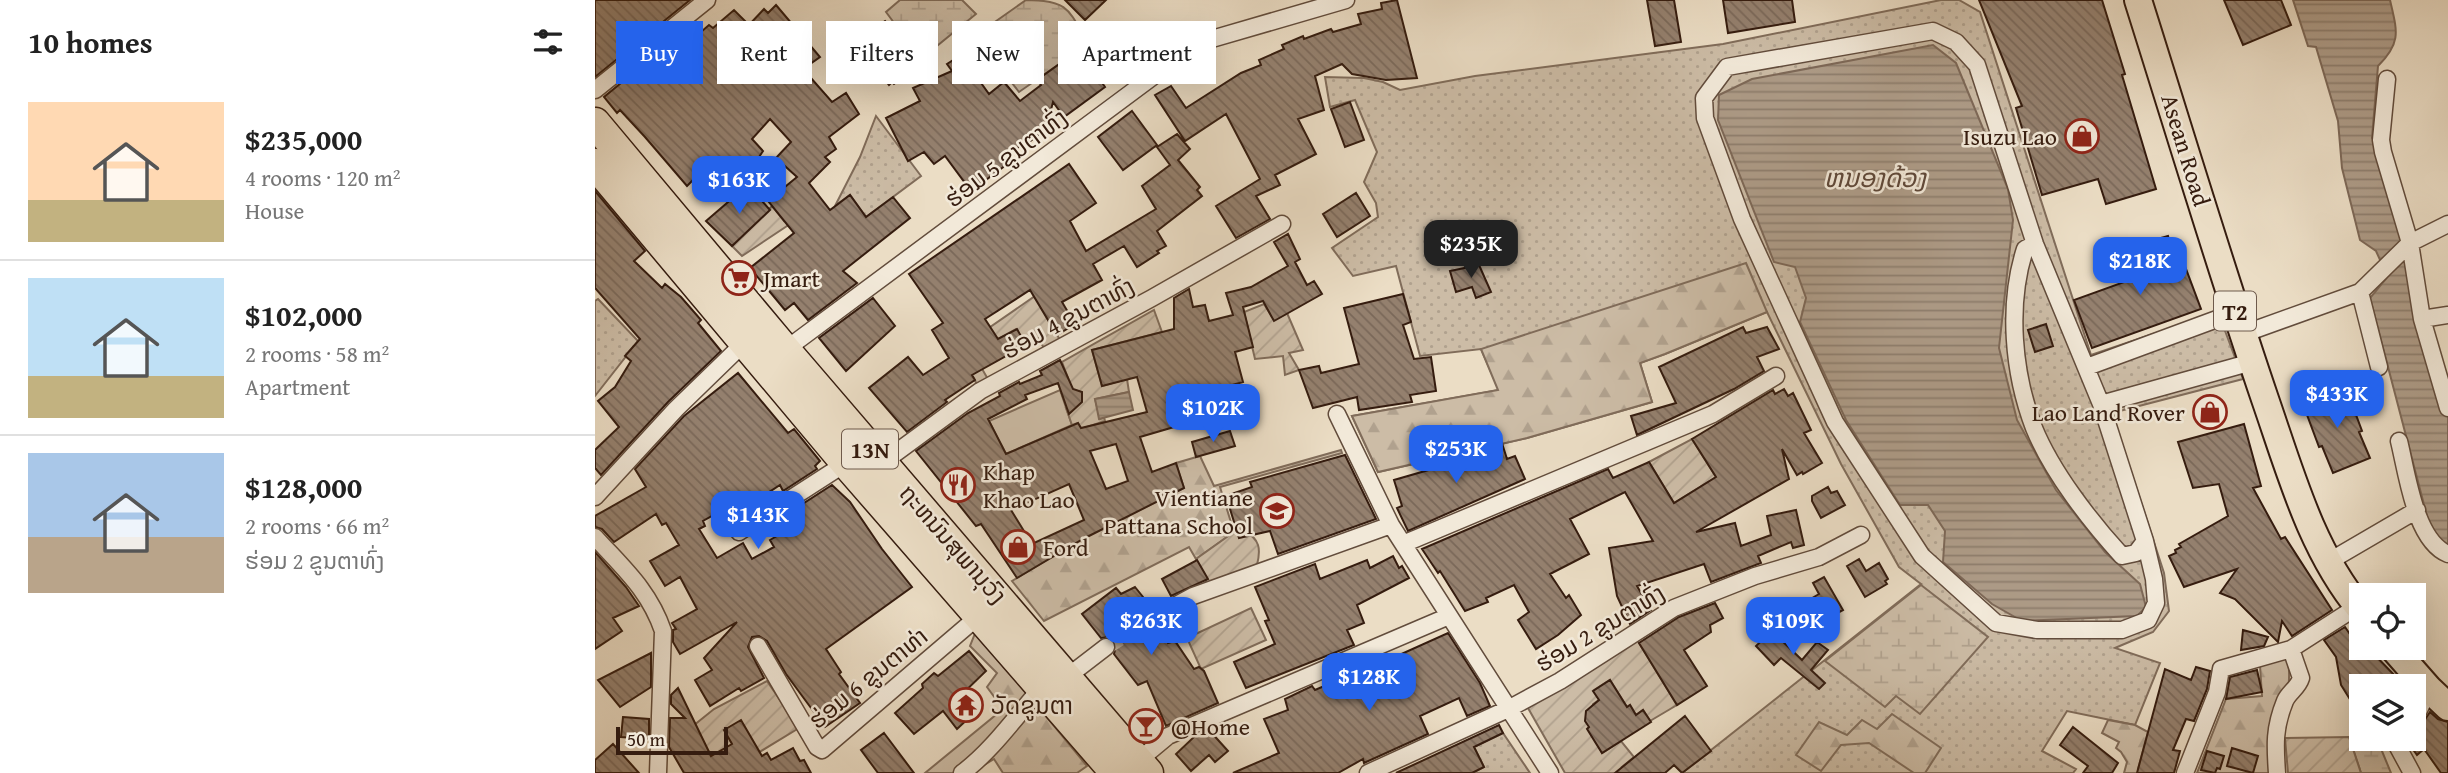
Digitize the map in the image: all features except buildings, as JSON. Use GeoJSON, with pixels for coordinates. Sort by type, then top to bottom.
{"type":"FeatureCollection","features":[{"type":"Feature","properties":{"kind":"highway","name":"ຖະຫນົນສຸພານຸວົງ"},"geometry":{"type":"LineString","coordinates":[[595,122],[882,463],[1055,682],[1119,768]]}},
{"type":"Feature","properties":{"kind":"highway","name":"ຖະຫນົນສຸພານຸວົງ"},"geometry":{"type":"LineString","coordinates":[[595,164],[846,463],[980,615],[1055,682]]}},
{"type":"Feature","properties":{"kind":"main road","name":"Asean Road"},"geometry":{"type":"LineString","coordinates":[[2138,0],[2239,323],[2294,483],[2328,562],[2349,593]]}},
{"type":"Feature","properties":{"kind":"main road"},"geometry":{"type":"LineString","coordinates":[[2404,660],[2448,707]]}},
{"type":"Feature","properties":{"kind":"street"},"geometry":{"type":"LineString","coordinates":[[595,90],[707,0]]}},
{"type":"Feature","properties":{"kind":"street","name":"ຮ່ອມ 5 ຂູນຕາທົ່ງ"},"geometry":{"type":"LineString","coordinates":[[785,350],[1192,47],[1346,0]]}},
{"type":"Feature","properties":{"kind":"street"},"geometry":{"type":"LineString","coordinates":[[1933,31],[1957,41],[1977,65],[2035,244],[2101,404],[2145,541],[2154,579],[2156,603],[2148,620],[2122,630],[2037,630],[1996,623],[1922,556],[1835,422],[1742,219],[1705,118],[1704,97],[1727,67],[1933,31]]}},
{"type":"Feature","properties":{"kind":"street"},"geometry":{"type":"LineString","coordinates":[[2387,79],[2381,140],[2408,245],[2422,319],[2448,408]]}},
{"type":"Feature","properties":{"kind":"street","name":"ຮ່ອມ 4 ຂູນຕາທົ່ງ"},"geometry":{"type":"LineString","coordinates":[[882,463],[980,391],[1152,299],[1282,224]]}},
{"type":"Feature","properties":{"kind":"street"},"geometry":{"type":"LineString","coordinates":[[2087,367],[2239,323],[2360,292],[2408,245],[2448,224]]}},
{"type":"Feature","properties":{"kind":"street"},"geometry":{"type":"LineString","coordinates":[[2035,244],[2025,249],[2017,274],[2015,322],[2018,371],[2034,428],[2055,468],[2105,538],[2122,556],[2136,553],[2145,541]]}},
{"type":"Feature","properties":{"kind":"street"},"geometry":{"type":"LineString","coordinates":[[2360,292],[2379,367]]}},
{"type":"Feature","properties":{"kind":"street"},"geometry":{"type":"LineString","coordinates":[[2422,319],[2448,315]]}},
{"type":"Feature","properties":{"kind":"street"},"geometry":{"type":"LineString","coordinates":[[595,497],[676,409],[744,343]]}},
{"type":"Feature","properties":{"kind":"street"},"geometry":{"type":"LineString","coordinates":[[2101,404],[2252,362]]}},
{"type":"Feature","properties":{"kind":"street"},"geometry":{"type":"LineString","coordinates":[[1403,544],[1713,414],[1776,376]]}},
{"type":"Feature","properties":{"kind":"street"},"geometry":{"type":"LineString","coordinates":[[1338,414],[1391,525],[1550,773]]}},
{"type":"Feature","properties":{"kind":"street"},"geometry":{"type":"LineString","coordinates":[[2399,441],[2417,510],[2428,537],[2436,549],[2448,554]]}},
{"type":"Feature","properties":{"kind":"street"},"geometry":{"type":"LineString","coordinates":[[739,532],[846,463]]}},
{"type":"Feature","properties":{"kind":"street"},"geometry":{"type":"LineString","coordinates":[[2328,562],[2417,510]]}},
{"type":"Feature","properties":{"kind":"street"},"geometry":{"type":"LineString","coordinates":[[1143,623],[1193,596],[1391,525]]}},
{"type":"Feature","properties":{"kind":"street","name":"ຮ່ອມ 2 ຂູນຕາທົ່ງ"},"geometry":{"type":"LineString","coordinates":[[1368,773],[1508,709],[1560,681],[1674,608],[1755,576],[1819,557],[1861,535]]}},
{"type":"Feature","properties":{"kind":"street"},"geometry":{"type":"LineString","coordinates":[[595,537],[644,591],[657,613],[663,631],[658,773]]}},
{"type":"Feature","properties":{"kind":"street"},"geometry":{"type":"LineString","coordinates":[[2185,773],[2217,692],[2221,669],[2291,649],[2349,614]]}},
{"type":"Feature","properties":{"kind":"street","name":"ຮ່ອມ 6 ຂູນຕາທ່າ"},"geometry":{"type":"LineString","coordinates":[[758,646],[821,750],[980,615]]}},
{"type":"Feature","properties":{"kind":"street"},"geometry":{"type":"LineString","coordinates":[[1119,768],[1168,736],[1449,616]]}},
{"type":"Feature","properties":{"kind":"street"},"geometry":{"type":"LineString","coordinates":[[962,773],[983,757],[1010,722],[1055,682],[1106,647]]}},
{"type":"Feature","properties":{"kind":"street"},"geometry":{"type":"LineString","coordinates":[[2277,773],[2275,733],[2286,697],[2298,686],[2301,678],[2291,649]]}},
{"type":"Feature","properties":{"kind":"street"},"geometry":{"type":"LineString","coordinates":[[2426,695],[2429,689]]}},
{"type":"Feature","properties":{"kind":"street"},"geometry":{"type":"LineString","coordinates":[[2400,751],[2413,773]]}},
{"type":"Feature","properties":{"kind":"green space"},"geometry":{"type":"Polygon","coordinates":[[[900,0],[962,0],[976,14],[967,21],[952,21],[952,34],[938,45],[938,21],[893,21],[886,12],[900,0]]]}},
{"type":"Feature","properties":{"kind":"green space"},"geometry":{"type":"Polygon","coordinates":[[[1026,0],[1040,0],[1060,5],[1075,21],[1058,21],[1058,65],[1044,75],[1044,21],[996,21],[1026,0]]]}},
{"type":"Feature","properties":{"kind":"green space"},"geometry":{"type":"Polygon","coordinates":[[[1941,0],[1959,0],[1980,12],[2091,355],[2218,312],[2243,379],[2112,413],[2164,573],[2169,611],[2153,632],[2115,648],[2160,663],[2135,725],[2067,711],[2042,751],[2076,769],[2073,773],[1682,773],[1921,584],[1899,567],[1841,464],[1767,312],[1640,363],[1652,402],[1527,438],[1378,472],[1352,416],[1499,390],[1481,349],[1420,356],[1396,266],[1353,276],[1332,248],[1378,217],[1376,203],[1364,182],[1377,152],[1355,100],[1330,107],[1325,77],[1364,78],[1383,82],[1400,90],[1475,76],[1723,44],[1941,0]]]}},
{"type":"Feature","properties":{"kind":"green space"},"geometry":{"type":"Polygon","coordinates":[[[1013,84],[1030,84],[1019,92],[1013,84]]]}},
{"type":"Feature","properties":{"kind":"green space"},"geometry":{"type":"Polygon","coordinates":[[[876,116],[921,176],[866,217],[850,195],[835,206],[860,157],[876,116]]]}},
{"type":"Feature","properties":{"kind":"green space"},"geometry":{"type":"Polygon","coordinates":[[[772,206],[784,221],[795,213],[799,218],[742,256],[732,246],[772,206]]]}},
{"type":"Feature","properties":{"kind":"green space"},"geometry":{"type":"Polygon","coordinates":[[[1746,263],[1767,312],[1640,363],[1652,402],[1527,438],[1378,472],[1352,416],[1498,390],[1481,349],[1746,263]]]}},
{"type":"Feature","properties":{"kind":"green space"},"geometry":{"type":"Polygon","coordinates":[[[1035,296],[1060,340],[1044,348],[1038,338],[1026,345],[1016,329],[973,353],[989,381],[978,386],[957,350],[1035,296]]]}},
{"type":"Feature","properties":{"kind":"green space"},"geometry":{"type":"Polygon","coordinates":[[[598,299],[638,341],[595,396],[595,301],[598,299]]]}},
{"type":"Feature","properties":{"kind":"green space"},"geometry":{"type":"Polygon","coordinates":[[[1264,304],[1274,320],[1287,313],[1303,350],[1289,353],[1299,370],[1285,375],[1283,356],[1255,359],[1244,312],[1264,304]]]}},
{"type":"Feature","properties":{"kind":"green space"},"geometry":{"type":"Polygon","coordinates":[[[1154,310],[1162,332],[1092,350],[1102,386],[1127,379],[1129,392],[1095,399],[1100,419],[1104,417],[1105,421],[1081,429],[1078,423],[1072,425],[1066,408],[1075,408],[1072,389],[1063,397],[1058,383],[1068,378],[1062,362],[1154,310]]]}},
{"type":"Feature","properties":{"kind":"green space"},"geometry":{"type":"Polygon","coordinates":[[[1060,390],[1072,425],[1006,454],[989,421],[1060,390]]]}},
{"type":"Feature","properties":{"kind":"green space"},"geometry":{"type":"Polygon","coordinates":[[[1692,439],[1716,477],[1674,503],[1649,462],[1692,439]]]}},
{"type":"Feature","properties":{"kind":"green space"},"geometry":{"type":"Polygon","coordinates":[[[1341,450],[1342,453],[1220,487],[1234,532],[1196,559],[1189,547],[1044,621],[1012,581],[1083,538],[1184,488],[1176,463],[1200,456],[1214,486],[1341,450]]]}},
{"type":"Feature","properties":{"kind":"green space"},"geometry":{"type":"Polygon","coordinates":[[[1244,531],[1253,537],[1258,545],[1257,565],[1208,586],[1196,559],[1234,532],[1244,531]]]}},
{"type":"Feature","properties":{"kind":"green space"},"geometry":{"type":"Polygon","coordinates":[[[1921,585],[1988,637],[1920,714],[1896,696],[1885,707],[1825,661],[1921,585]]]}},
{"type":"Feature","properties":{"kind":"green space"},"geometry":{"type":"Polygon","coordinates":[[[1251,608],[1266,640],[1201,669],[1187,638],[1251,608]]]}},
{"type":"Feature","properties":{"kind":"green space"},"geometry":{"type":"Polygon","coordinates":[[[976,631],[1087,766],[1077,773],[1003,773],[994,759],[971,773],[925,773],[1003,709],[987,687],[997,673],[970,646],[976,631]]]}},
{"type":"Feature","properties":{"kind":"green space"},"geometry":{"type":"Polygon","coordinates":[[[1636,638],[1677,705],[1650,721],[1643,710],[1636,715],[1630,705],[1627,707],[1610,680],[1594,690],[1599,700],[1593,704],[1589,727],[1602,753],[1621,741],[1634,757],[1622,767],[1627,773],[1565,773],[1528,708],[1636,638]]]}},
{"type":"Feature","properties":{"kind":"green space"},"geometry":{"type":"Polygon","coordinates":[[[2287,657],[2287,698],[2272,773],[2197,773],[2226,699],[2262,696],[2260,666],[2287,657]]]}},
{"type":"Feature","properties":{"kind":"green space"},"geometry":{"type":"Polygon","coordinates":[[[767,681],[799,728],[722,773],[693,726],[714,709],[767,681]]]}},
{"type":"Feature","properties":{"kind":"green space"},"geometry":{"type":"Polygon","coordinates":[[[1892,714],[1941,748],[1925,773],[1914,773],[1869,743],[1841,745],[1821,771],[1796,755],[1819,722],[1847,735],[1862,720],[1877,729],[1892,714]]]}},
{"type":"Feature","properties":{"kind":"green space"},"geometry":{"type":"Polygon","coordinates":[[[2108,720],[2135,725],[2148,732],[2138,769],[2143,773],[2124,773],[2127,762],[2116,748],[2119,742],[2102,733],[2108,720]]]}},
{"type":"Feature","properties":{"kind":"green space"},"geometry":{"type":"Polygon","coordinates":[[[1503,733],[1530,773],[1472,773],[1484,767],[1474,747],[1503,733]]]}},
{"type":"Feature","properties":{"kind":"green space"},"geometry":{"type":"Polygon","coordinates":[[[2349,737],[2349,751],[2354,751],[2361,773],[2288,773],[2285,738],[2349,737]]]}},
{"type":"Feature","properties":{"kind":"green space"},"geometry":{"type":"Polygon","coordinates":[[[2354,751],[2382,751],[2391,773],[2361,773],[2354,751]]]}},
{"type":"Feature","properties":{"kind":"water"},"geometry":{"type":"Polygon","coordinates":[[[2293,0],[2390,0],[2396,36],[2391,50],[2378,66],[2372,138],[2376,143],[2402,242],[2381,262],[2376,251],[2360,240],[2342,168],[2338,121],[2316,47],[2308,46],[2293,0]]]}},
{"type":"Feature","properties":{"kind":"water","name":"ຫນອງດ້ວງ"},"geometry":{"type":"Polygon","coordinates":[[[1933,45],[1956,63],[2008,189],[2013,220],[1999,348],[2017,420],[2056,490],[2105,552],[2140,584],[2146,607],[2137,616],[2022,621],[1992,604],[1943,562],[1945,531],[1928,505],[1900,505],[1846,420],[1800,322],[1806,298],[1795,267],[1774,262],[1718,120],[1719,95],[1752,79],[1933,45]]]}},
{"type":"Feature","properties":{"kind":"water"},"geometry":{"type":"Polygon","coordinates":[[[2403,258],[2448,415],[2448,548],[2441,543],[2428,520],[2370,298],[2403,258]]]}},
{"type":"Feature","properties":{"kind":"water"},"geometry":{"type":"Polygon","coordinates":[[[1129,392],[1133,410],[1099,419],[1095,399],[1129,392]]]}},
{"type":"Feature","properties":{"kind":"tunnel"},"geometry":{"type":"LineString","coordinates":[[1106,647],[1143,623]]}},
{"type":"Feature","properties":{"kind":"place","name":"Isuzu Lao"},"geometry":{"type":"Point","coordinates":[2082,136]}},
{"type":"Feature","properties":{"kind":"place","name":"Jmart"},"geometry":{"type":"Point","coordinates":[739,278]}},
{"type":"Feature","properties":{"kind":"place","name":"Lao Land Rover"},"geometry":{"type":"Point","coordinates":[2210,412]}},
{"type":"Feature","properties":{"kind":"place","name":"Khap Khao Lao"},"geometry":{"type":"Point","coordinates":[958,485]}},
{"type":"Feature","properties":{"kind":"place","name":"Vientiane Pattana School"},"geometry":{"type":"Point","coordinates":[1277,511]}},
{"type":"Feature","properties":{"kind":"place","name":"Ford"},"geometry":{"type":"Point","coordinates":[1018,547]}},
{"type":"Feature","properties":{"kind":"place","name":"ວັດຂູນຕາ"},"geometry":{"type":"Point","coordinates":[966,705]}},
{"type":"Feature","properties":{"kind":"place","name":"@Home"},"geometry":{"type":"Point","coordinates":[1146,726]}}]}
